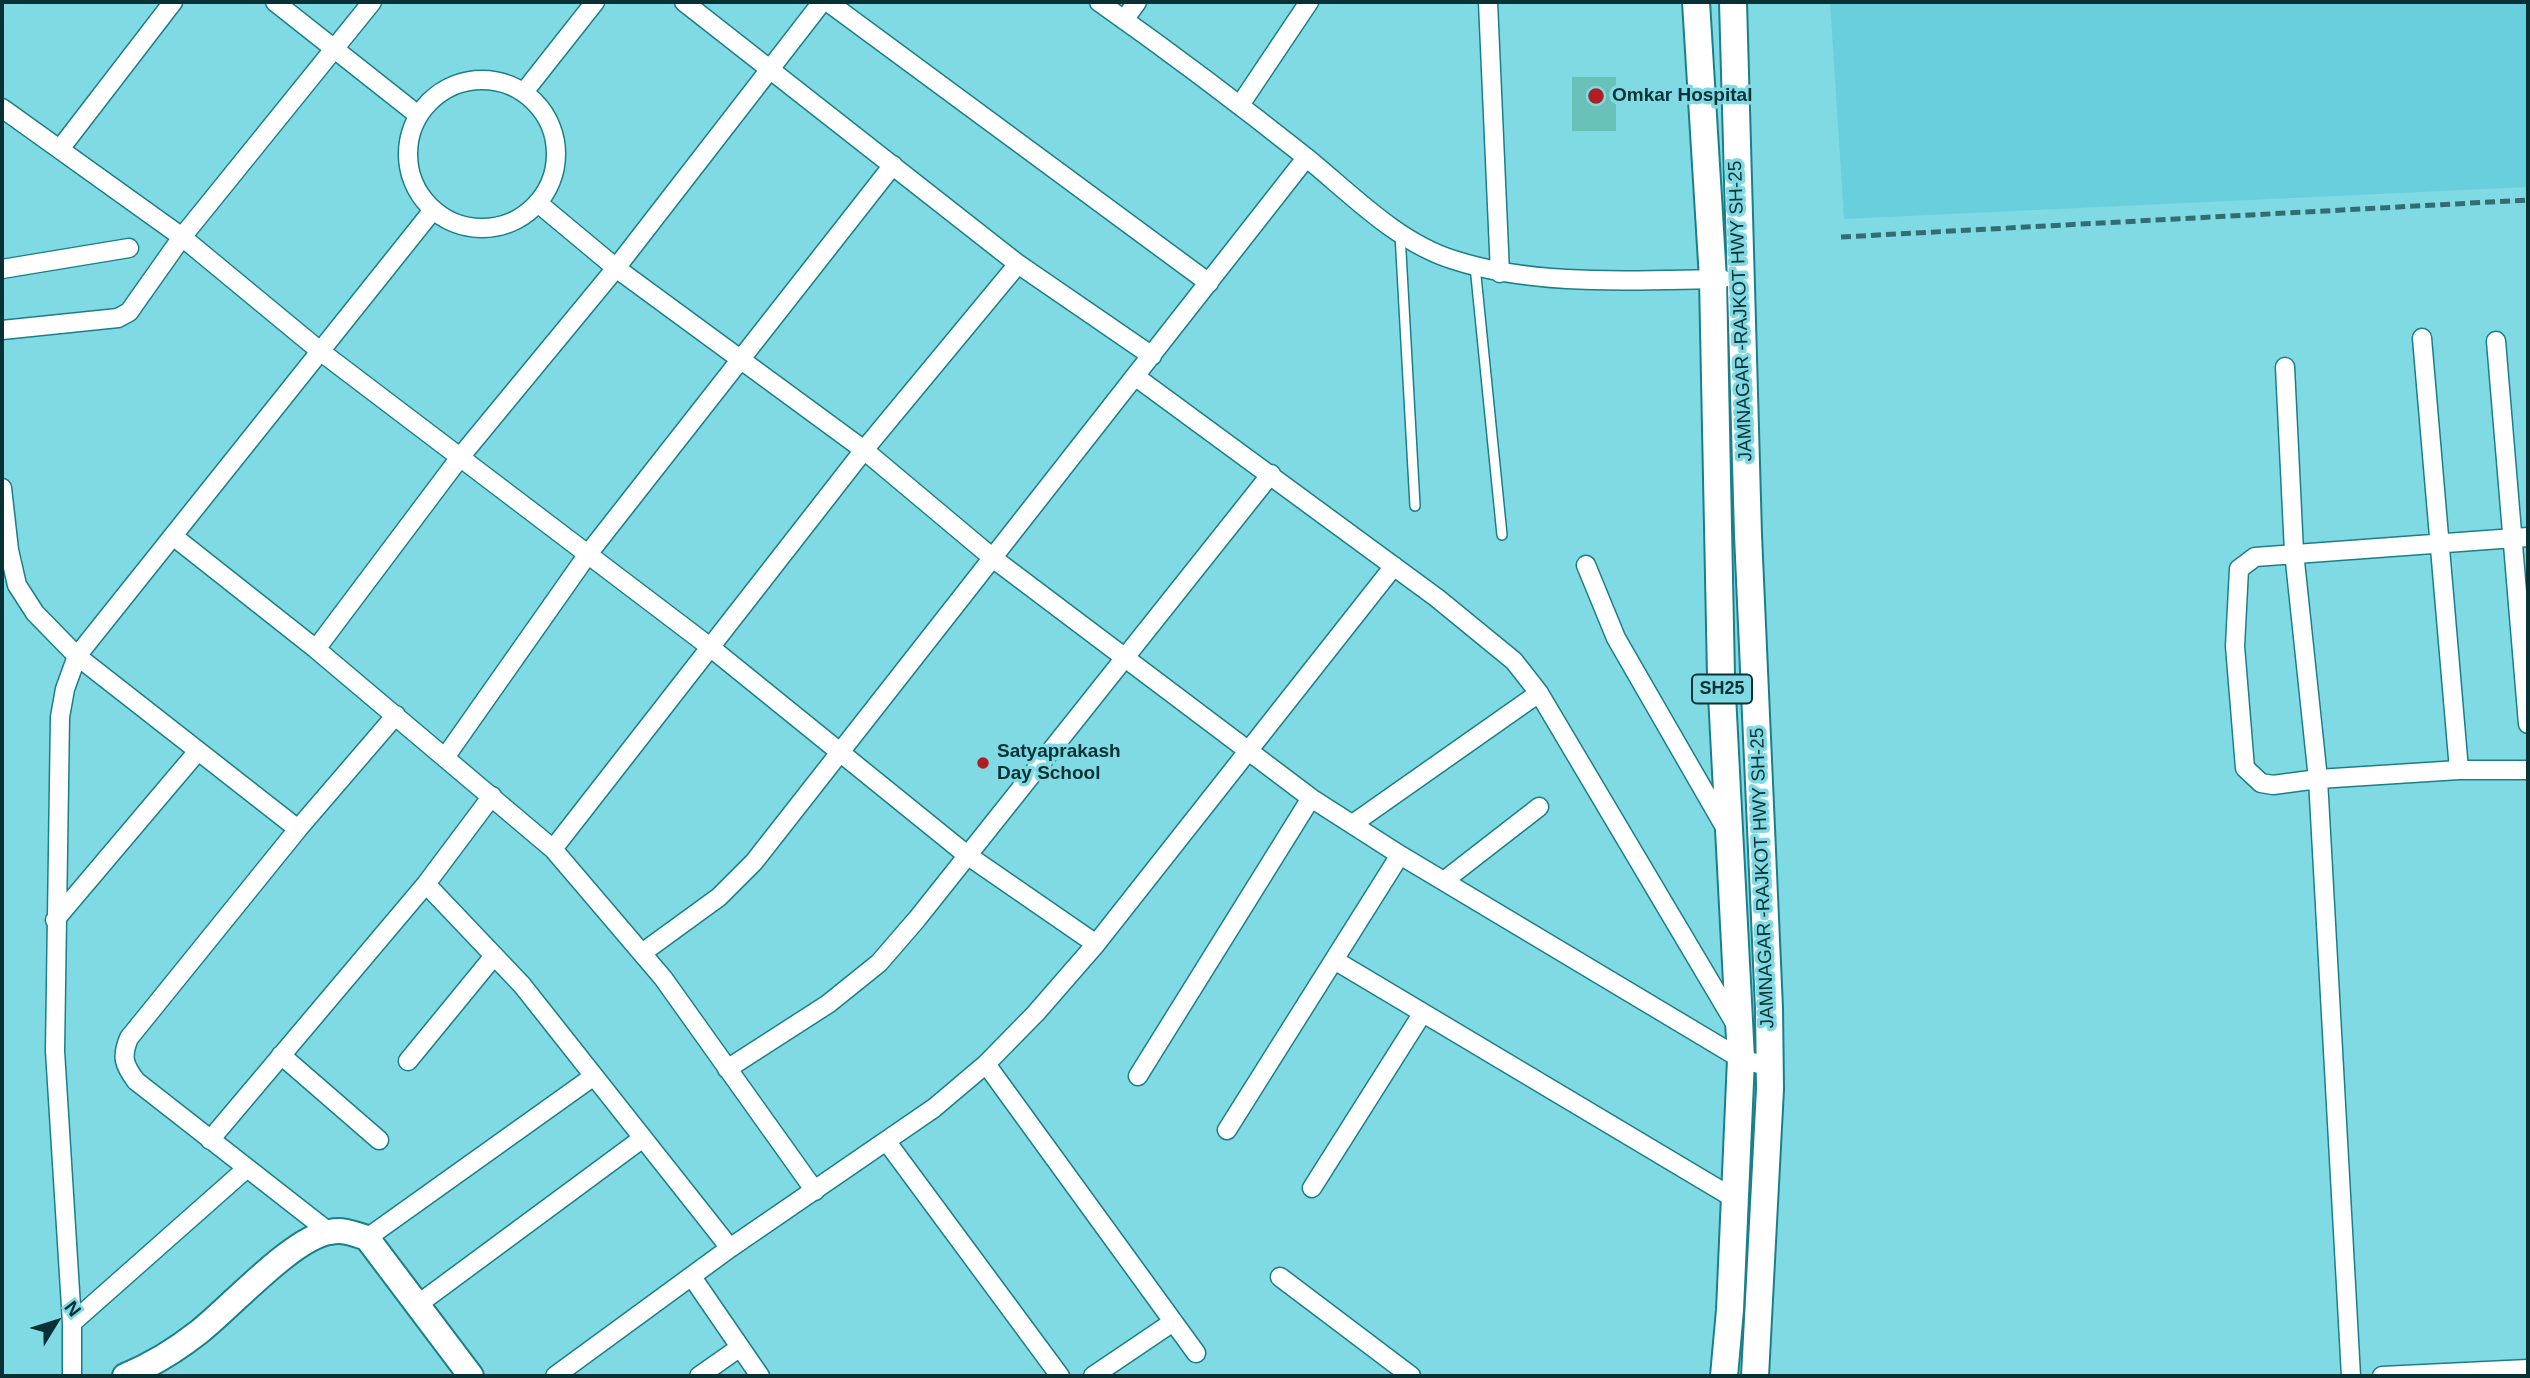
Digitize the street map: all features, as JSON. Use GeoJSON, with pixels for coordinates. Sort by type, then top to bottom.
{"type":"FeatureCollection","features":[{"type":"Feature","properties":{"kind":"main road","name":"SH25"},"geometry":{"type":"LineString","coordinates":[[1696,2],[1713,279],[1721,676],[1741,1059],[1724,1376]]}},
{"type":"Feature","properties":{"kind":"main road","name":"JAMNAGAR -RAJKOT HWY SH-25"},"geometry":{"type":"LineString","coordinates":[[1733,2],[1740,279],[1770,1067],[1755,1376]]}},
{"type":"Feature","properties":{"kind":"main road"},"geometry":{"type":"LineString","coordinates":[[125,1376],[151,1365],[199,1332],[306,1242],[329,1232],[347,1231],[367,1238],[471,1376]]}},
{"type":"Feature","properties":{"kind":"street"},"geometry":{"type":"LineString","coordinates":[[60,149],[173,2]]}},
{"type":"Feature","properties":{"kind":"street"},"geometry":{"type":"LineString","coordinates":[[275,2],[418,115]]}},
{"type":"Feature","properties":{"kind":"street"},"geometry":{"type":"LineString","coordinates":[[2,330],[125,316],[182,237],[372,2]]}},
{"type":"Feature","properties":{"kind":"street"},"geometry":{"type":"LineString","coordinates":[[524,92],[595,2]]}},
{"type":"Feature","properties":{"kind":"street"},"geometry":{"type":"LineString","coordinates":[[684,2],[1018,264],[1152,356]]}},
{"type":"Feature","properties":{"kind":"street"},"geometry":{"type":"LineString","coordinates":[[316,649],[461,456],[616,268],[822,2]]}},
{"type":"Feature","properties":{"kind":"street"},"geometry":{"type":"LineString","coordinates":[[828,2],[1209,282]]}},
{"type":"Feature","properties":{"kind":"street"},"geometry":{"type":"LineString","coordinates":[[1099,2],[1240,105],[1400,232],[1450,259],[1500,273],[1587,278],[1740,279]]}},
{"type":"Feature","properties":{"kind":"street"},"geometry":{"type":"LineString","coordinates":[[1124,20],[1137,2]]}},
{"type":"Feature","properties":{"kind":"street"},"geometry":{"type":"LineString","coordinates":[[1240,105],[1309,2]]}},
{"type":"Feature","properties":{"kind":"street"},"geometry":{"type":"LineString","coordinates":[[1488,2],[1500,273]]}},
{"type":"Feature","properties":{"kind":"street"},"geometry":{"type":"LineString","coordinates":[[478,79],[502,82],[524,92],[542,110],[553,132],[556,157],[551,182],[538,203],[520,218],[499,227],[475,228],[453,222],[433,210],[420,194],[411,176],[407,155],[410,135],[418,115],[433,97],[454,84],[478,79]]}},
{"type":"Feature","properties":{"kind":"street"},"geometry":{"type":"LineString","coordinates":[[2,108],[182,237],[320,351],[710,648],[967,855],[1096,944]]}},
{"type":"Feature","properties":{"kind":"street"},"geometry":{"type":"LineString","coordinates":[[642,953],[719,897],[754,862],[1306,158]]}},
{"type":"Feature","properties":{"kind":"street"},"geometry":{"type":"LineString","coordinates":[[446,756],[588,554],[893,165]]}},
{"type":"Feature","properties":{"kind":"street"},"geometry":{"type":"LineString","coordinates":[[538,203],[616,268],[864,450],[994,559],[1125,655],[1311,798],[1354,823],[1400,855],[1446,880],[1741,1059],[1770,1067]]}},
{"type":"Feature","properties":{"kind":"street"},"geometry":{"type":"LineString","coordinates":[[72,1376],[72,1323],[55,1051],[60,717],[65,689],[77,656],[433,210]]}},
{"type":"Feature","properties":{"kind":"street"},"geometry":{"type":"LineString","coordinates":[[2,269],[129,248]]}},
{"type":"Feature","properties":{"kind":"street"},"geometry":{"type":"LineString","coordinates":[[554,849],[864,450],[1018,264]]}},
{"type":"Feature","properties":{"kind":"street"},"geometry":{"type":"LineString","coordinates":[[2422,338],[2459,771]]}},
{"type":"Feature","properties":{"kind":"street"},"geometry":{"type":"LineString","coordinates":[[2496,341],[2521,538],[2528,724]]}},
{"type":"Feature","properties":{"kind":"street"},"geometry":{"type":"LineString","coordinates":[[2286,367],[2294,552],[2318,779],[2351,1376]]}},
{"type":"Feature","properties":{"kind":"street"},"geometry":{"type":"LineString","coordinates":[[1136,377],[1394,566],[1514,661],[1539,693],[1739,1030]]}},
{"type":"Feature","properties":{"kind":"street"},"geometry":{"type":"LineString","coordinates":[[727,1069],[828,1004],[878,963],[1271,474]]}},
{"type":"Feature","properties":{"kind":"street"},"geometry":{"type":"LineString","coordinates":[[2,488],[9,550],[17,585],[35,613],[77,656],[298,829]]}},
{"type":"Feature","properties":{"kind":"street"},"geometry":{"type":"LineString","coordinates":[[173,536],[316,649],[554,849],[642,953],[815,1191]]}},
{"type":"Feature","properties":{"kind":"street"},"geometry":{"type":"LineString","coordinates":[[2521,538],[2294,552],[2255,557],[2239,569],[2235,646],[2245,768],[2261,783],[2273,785],[2318,779],[2528,770]]}},
{"type":"Feature","properties":{"kind":"street"},"geometry":{"type":"LineString","coordinates":[[1586,565],[1616,638],[1729,835]]}},
{"type":"Feature","properties":{"kind":"street"},"geometry":{"type":"LineString","coordinates":[[555,1376],[730,1248],[934,1108],[986,1064],[1036,1013],[1096,944],[1394,566]]}},
{"type":"Feature","properties":{"kind":"street"},"geometry":{"type":"LineString","coordinates":[[1354,823],[1539,693]]}},
{"type":"Feature","properties":{"kind":"street"},"geometry":{"type":"LineString","coordinates":[[329,1232],[136,1081],[124,1065],[123,1052],[129,1038],[298,829],[396,715]]}},
{"type":"Feature","properties":{"kind":"street"},"geometry":{"type":"LineString","coordinates":[[55,920],[198,751]]}},
{"type":"Feature","properties":{"kind":"street"},"geometry":{"type":"LineString","coordinates":[[210,1140],[426,884],[492,796]]}},
{"type":"Feature","properties":{"kind":"street"},"geometry":{"type":"LineString","coordinates":[[1138,1076],[1311,798]]}},
{"type":"Feature","properties":{"kind":"street"},"geometry":{"type":"LineString","coordinates":[[1446,880],[1539,807]]}},
{"type":"Feature","properties":{"kind":"street"},"geometry":{"type":"LineString","coordinates":[[1227,1130],[1400,855]]}},
{"type":"Feature","properties":{"kind":"street"},"geometry":{"type":"LineString","coordinates":[[426,884],[522,985],[730,1248]]}},
{"type":"Feature","properties":{"kind":"street"},"geometry":{"type":"LineString","coordinates":[[408,1061],[494,956]]}},
{"type":"Feature","properties":{"kind":"street"},"geometry":{"type":"LineString","coordinates":[[1335,961],[1735,1199]]}},
{"type":"Feature","properties":{"kind":"street"},"geometry":{"type":"LineString","coordinates":[[1312,1188],[1422,1014]]}},
{"type":"Feature","properties":{"kind":"street"},"geometry":{"type":"LineString","coordinates":[[281,1055],[379,1140]]}},
{"type":"Feature","properties":{"kind":"street"},"geometry":{"type":"LineString","coordinates":[[986,1064],[1196,1353]]}},
{"type":"Feature","properties":{"kind":"street"},"geometry":{"type":"LineString","coordinates":[[367,1238],[594,1076]]}},
{"type":"Feature","properties":{"kind":"street"},"geometry":{"type":"LineString","coordinates":[[417,1305],[643,1139]]}},
{"type":"Feature","properties":{"kind":"street"},"geometry":{"type":"LineString","coordinates":[[887,1142],[1060,1376]]}},
{"type":"Feature","properties":{"kind":"street"},"geometry":{"type":"LineString","coordinates":[[72,1323],[246,1169]]}},
{"type":"Feature","properties":{"kind":"street"},"geometry":{"type":"LineString","coordinates":[[692,1277],[760,1376]]}},
{"type":"Feature","properties":{"kind":"street"},"geometry":{"type":"LineString","coordinates":[[1280,1277],[1411,1376]]}},
{"type":"Feature","properties":{"kind":"street"},"geometry":{"type":"LineString","coordinates":[[1093,1376],[1173,1322]]}},
{"type":"Feature","properties":{"kind":"street"},"geometry":{"type":"LineString","coordinates":[[699,1376],[739,1348]]}},
{"type":"Feature","properties":{"kind":"street"},"geometry":{"type":"LineString","coordinates":[[2382,1376],[2528,1369]]}},
{"type":"Feature","properties":{"kind":"lane"},"geometry":{"type":"LineString","coordinates":[[1400,232],[1415,506]]}},
{"type":"Feature","properties":{"kind":"lane"},"geometry":{"type":"LineString","coordinates":[[1475,266],[1502,535]]}},
{"type":"Feature","properties":{"kind":"shaded area"},"geometry":{"type":"Polygon","coordinates":[[[1830,2],[2528,2],[2528,187],[1844,219],[1830,2]]]}},
{"type":"Feature","properties":{"kind":"building"},"geometry":{"type":"Polygon","coordinates":[[[1572,77],[1616,77],[1616,131],[1572,131],[1572,77]]]}},
{"type":"Feature","properties":{"kind":"railway"},"geometry":{"type":"LineString","coordinates":[[1841,237],[2528,200]]}},
{"type":"Feature","properties":{"kind":"place","name":"Omkar Hospital"},"geometry":{"type":"Point","coordinates":[1596,96]}},
{"type":"Feature","properties":{"kind":"place","name":"Satyaprakash Day School"},"geometry":{"type":"Point","coordinates":[983,763]}}]}
